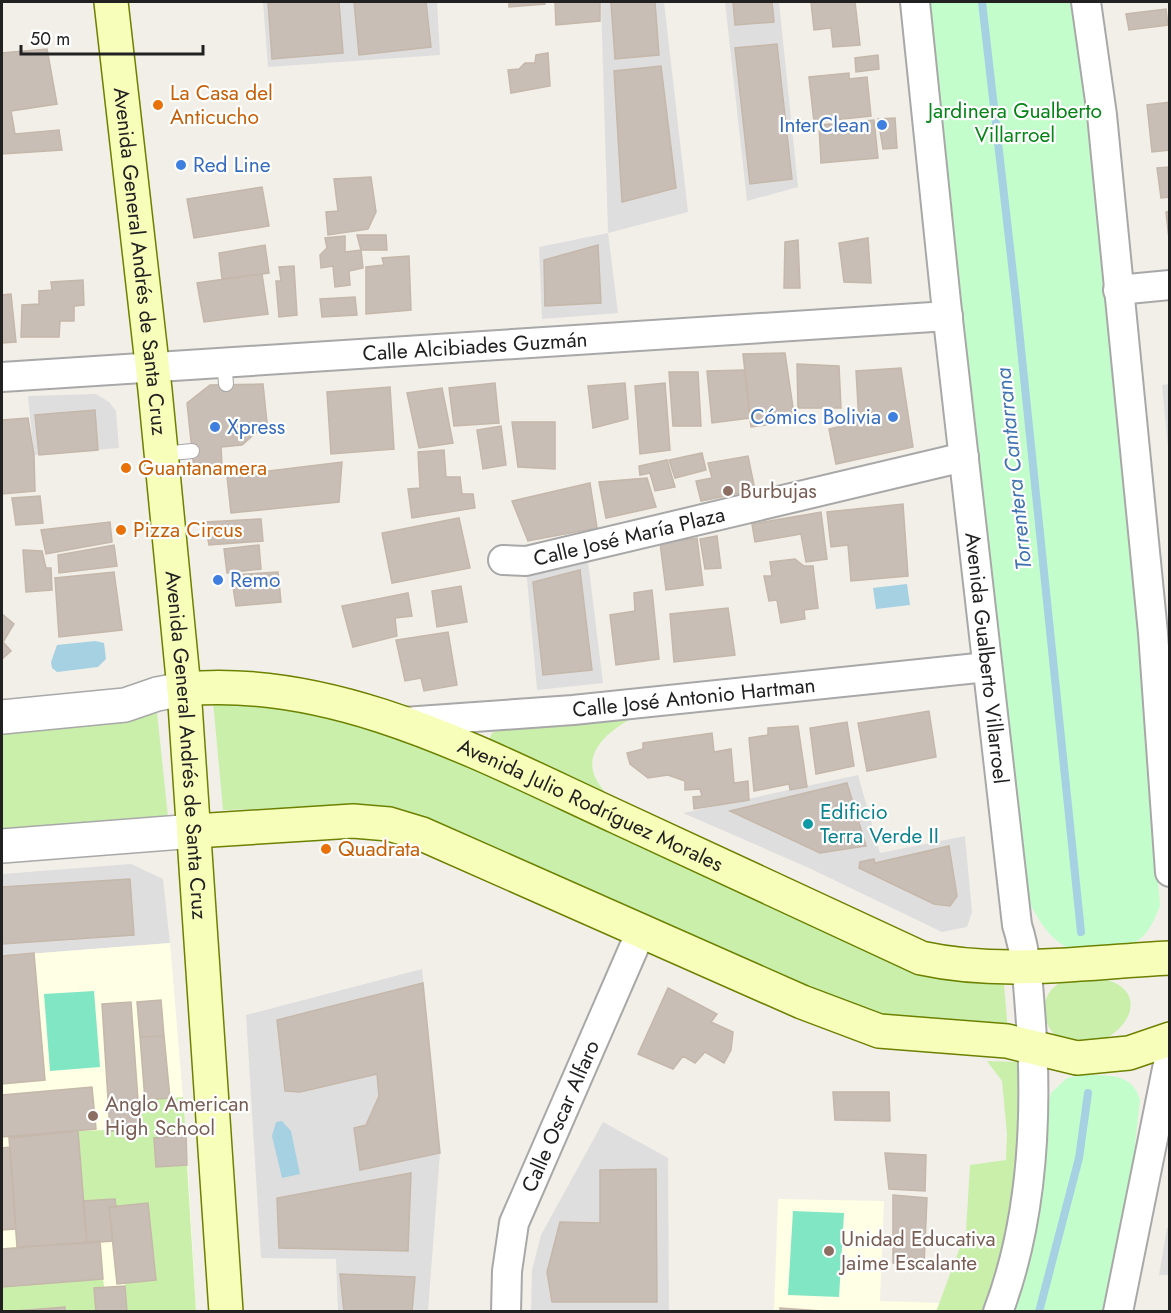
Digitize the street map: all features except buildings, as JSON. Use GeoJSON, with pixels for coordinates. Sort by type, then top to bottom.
{"type":"FeatureCollection","features":[{"type":"Feature","properties":{"kind":"main road","name":"Avenida General Andrés de Santa Cruz"},"geometry":{"type":"LineString","coordinates":[[111,2],[152,368],[177,453],[184,689],[226,1311]]}},
{"type":"Feature","properties":{"kind":"main road","name":"Avenida Julio Rodríguez Morales"},"geometry":{"type":"LineString","coordinates":[[184,689],[223,685],[263,688],[317,698],[399,723],[486,757],[921,958],[976,968],[1170,958]]}},
{"type":"Feature","properties":{"kind":"main road"},"geometry":{"type":"LineString","coordinates":[[195,831],[353,821],[389,824],[422,834],[642,929],[802,1002],[879,1031],[1033,1046],[1077,1058],[1129,1053],[1170,1039]]}},
{"type":"Feature","properties":{"kind":"street","name":"Avenida Gualberto Villarroel"},"geometry":{"type":"LineString","coordinates":[[915,2],[987,667],[1017,925],[1026,967],[1033,1046],[1027,1203],[1011,1276],[998,1311]]}},
{"type":"Feature","properties":{"kind":"street"},"geometry":{"type":"LineString","coordinates":[[1086,2],[1102,115],[1118,290],[1162,650],[1170,872]]}},
{"type":"Feature","properties":{"kind":"street"},"geometry":{"type":"LineString","coordinates":[[1118,290],[1170,285]]}},
{"type":"Feature","properties":{"kind":"street","name":"Calle Alcibiades Guzmán"},"geometry":{"type":"LineString","coordinates":[[2,377],[152,368],[225,373],[948,316]]}},
{"type":"Feature","properties":{"kind":"street","name":"Calle José María Plaza"},"geometry":{"type":"LineString","coordinates":[[503,560],[526,561],[964,457]]}},
{"type":"Feature","properties":{"kind":"street","name":"Calle José Antonio Hartman"},"geometry":{"type":"LineString","coordinates":[[399,723],[573,710],[987,667]]}},
{"type":"Feature","properties":{"kind":"street","name":"Avenida Julio Rodríguez Morales"},"geometry":{"type":"LineString","coordinates":[[2,717],[125,705],[157,694],[184,689]]}},
{"type":"Feature","properties":{"kind":"street"},"geometry":{"type":"LineString","coordinates":[[2,846],[195,831]]}},
{"type":"Feature","properties":{"kind":"street","name":"Calle Oscar Alfaro"},"geometry":{"type":"LineString","coordinates":[[506,1311],[507,1271],[514,1223],[642,929]]}},
{"type":"Feature","properties":{"kind":"street"},"geometry":{"type":"LineString","coordinates":[[1118,1311],[1170,1054]]}},
{"type":"Feature","properties":{"kind":"shaded area"},"geometry":{"type":"Polygon","coordinates":[[[263,2],[437,2],[440,55],[268,67],[263,2]]]}},
{"type":"Feature","properties":{"kind":"shaded area"},"geometry":{"type":"Polygon","coordinates":[[[601,2],[664,2],[688,212],[608,233],[601,2]]]}},
{"type":"Feature","properties":{"kind":"shaded area"},"geometry":{"type":"Polygon","coordinates":[[[725,2],[779,2],[798,187],[747,201],[725,2]]]}},
{"type":"Feature","properties":{"kind":"shaded area"},"geometry":{"type":"Polygon","coordinates":[[[608,233],[618,313],[542,319],[539,247],[608,233]]]}},
{"type":"Feature","properties":{"kind":"shaded area"},"geometry":{"type":"Polygon","coordinates":[[[1170,384],[1169,458],[1162,385],[1170,384]]]}},
{"type":"Feature","properties":{"kind":"shaded area"},"geometry":{"type":"Polygon","coordinates":[[[96,394],[109,402],[116,411],[119,448],[34,455],[28,396],[96,394]]]}},
{"type":"Feature","properties":{"kind":"shaded area"},"geometry":{"type":"Polygon","coordinates":[[[587,553],[603,683],[537,690],[526,568],[587,553]]]}},
{"type":"Feature","properties":{"kind":"shaded area"},"geometry":{"type":"Polygon","coordinates":[[[858,775],[880,853],[965,836],[972,912],[967,927],[942,932],[809,868],[683,813],[858,775]]]}},
{"type":"Feature","properties":{"kind":"shaded area"},"geometry":{"type":"Polygon","coordinates":[[[131,864],[163,879],[170,943],[2,956],[2,874],[131,864]]]}},
{"type":"Feature","properties":{"kind":"shaded area","name":"Anglo American High School"},"geometry":{"type":"Polygon","coordinates":[[[170,943],[186,1135],[196,1311],[2,1312],[2,956],[170,943]]]}},
{"type":"Feature","properties":{"kind":"shaded area"},"geometry":{"type":"Polygon","coordinates":[[[422,969],[440,1153],[428,1311],[338,1311],[336,1259],[261,1258],[246,1015],[422,969]]]}},
{"type":"Feature","properties":{"kind":"shaded area"},"geometry":{"type":"Polygon","coordinates":[[[603,1122],[668,1158],[669,1311],[531,1312],[532,1270],[541,1235],[603,1122]]]}},
{"type":"Feature","properties":{"kind":"shaded area","name":"Unidad Educativa Jaime Escalante"},"geometry":{"type":"Polygon","coordinates":[[[778,1199],[884,1201],[880,1301],[940,1303],[936,1311],[774,1312],[778,1199]]]}},
{"type":"Feature","properties":{"kind":"shaded area"},"geometry":{"type":"Polygon","coordinates":[[[1167,1228],[1169,1228],[1169,1275],[1159,1275],[1167,1228]]]}},
{"type":"Feature","properties":{"kind":"green space","name":"Jardinera Gualberto Villarroel"},"geometry":{"type":"Polygon","coordinates":[[[927,2],[1071,2],[1088,103],[1139,637],[1160,906],[1145,934],[1129,945],[1118,949],[1084,952],[1066,947],[1052,936],[1041,922],[1024,891],[927,2]]]}},
{"type":"Feature","properties":{"kind":"green space"},"geometry":{"type":"Polygon","coordinates":[[[213,701],[308,709],[397,735],[638,843],[969,980],[1004,984],[1008,1032],[873,1014],[359,806],[223,810],[213,701]]]}},
{"type":"Feature","properties":{"kind":"green space"},"geometry":{"type":"Polygon","coordinates":[[[157,712],[168,817],[2,831],[2,731],[122,720],[157,712]]]}},
{"type":"Feature","properties":{"kind":"green space"},"geometry":{"type":"Polygon","coordinates":[[[635,717],[608,734],[595,751],[593,770],[602,789],[612,800],[493,746],[489,740],[492,733],[501,729],[635,717]]]}},
{"type":"Feature","properties":{"kind":"green space"},"geometry":{"type":"Polygon","coordinates":[[[1096,977],[1118,984],[1129,996],[1130,1009],[1124,1023],[1113,1034],[1097,1042],[1079,1044],[1061,1039],[1054,1034],[1046,1019],[1044,1011],[1048,995],[1053,988],[1064,981],[1096,977]]]}},
{"type":"Feature","properties":{"kind":"green space"},"geometry":{"type":"Polygon","coordinates":[[[94,991],[100,1067],[50,1071],[44,994],[94,991]]]}},
{"type":"Feature","properties":{"kind":"green space"},"geometry":{"type":"Polygon","coordinates":[[[987,1061],[1018,1062],[1017,1189],[1002,1258],[983,1311],[936,1312],[966,1231],[970,1165],[1006,1160],[1007,1134],[1002,1081],[987,1061]]]}},
{"type":"Feature","properties":{"kind":"green space"},"geometry":{"type":"Polygon","coordinates":[[[1081,1075],[1117,1077],[1125,1080],[1131,1084],[1140,1100],[1130,1190],[1105,1311],[1009,1312],[1051,1093],[1067,1078],[1081,1075]]]}},
{"type":"Feature","properties":{"kind":"green space"},"geometry":{"type":"Polygon","coordinates":[[[183,1097],[186,1135],[154,1139],[156,1167],[187,1165],[196,1311],[127,1311],[125,1283],[156,1280],[148,1204],[116,1207],[115,1199],[83,1201],[78,1131],[139,1129],[137,1101],[183,1097]]]}},
{"type":"Feature","properties":{"kind":"green space"},"geometry":{"type":"Polygon","coordinates":[[[793,1211],[844,1213],[839,1297],[788,1295],[793,1211]]]}},
{"type":"Feature","properties":{"kind":"green space"},"geometry":{"type":"Polygon","coordinates":[[[103,1279],[104,1287],[95,1288],[96,1311],[2,1312],[2,1287],[103,1279]]]}},
{"type":"Feature","properties":{"kind":"water"},"geometry":{"type":"Polygon","coordinates":[[[907,584],[910,605],[876,609],[873,588],[907,584]]]}},
{"type":"Feature","properties":{"kind":"water"},"geometry":{"type":"Polygon","coordinates":[[[95,641],[104,643],[106,659],[98,667],[57,672],[52,668],[51,662],[57,645],[95,641]]]}},
{"type":"Feature","properties":{"kind":"water"},"geometry":{"type":"Polygon","coordinates":[[[282,1121],[291,1131],[300,1174],[282,1178],[272,1136],[276,1122],[282,1121]]]}},
{"type":"Feature","properties":{"kind":"waterway","name":"Torrentera Cantarrana"},"geometry":{"type":"LineString","coordinates":[[982,2],[1016,300],[1081,932]]}},
{"type":"Feature","properties":{"kind":"waterway","name":"Torrentera Cantarrana"},"geometry":{"type":"LineString","coordinates":[[1039,1312],[1079,1158],[1088,1093]]}},
{"type":"Feature","properties":{"kind":"place","name":"La Casa del Anticucho"},"geometry":{"type":"Point","coordinates":[158,105]}},
{"type":"Feature","properties":{"kind":"place","name":"InterClean"},"geometry":{"type":"Point","coordinates":[882,125]}},
{"type":"Feature","properties":{"kind":"place","name":"Red Line"},"geometry":{"type":"Point","coordinates":[181,165]}},
{"type":"Feature","properties":{"kind":"place","name":"Cómics Bolivia"},"geometry":{"type":"Point","coordinates":[893,417]}},
{"type":"Feature","properties":{"kind":"place","name":"Xpress"},"geometry":{"type":"Point","coordinates":[215,427]}},
{"type":"Feature","properties":{"kind":"place","name":"Guantanamera"},"geometry":{"type":"Point","coordinates":[126,468]}},
{"type":"Feature","properties":{"kind":"place","name":"Burbujas"},"geometry":{"type":"Point","coordinates":[728,491]}},
{"type":"Feature","properties":{"kind":"place","name":"Pizza Circus"},"geometry":{"type":"Point","coordinates":[121,530]}},
{"type":"Feature","properties":{"kind":"place","name":"Remo"},"geometry":{"type":"Point","coordinates":[218,580]}},
{"type":"Feature","properties":{"kind":"place","name":"Edificio Terra Verde II"},"geometry":{"type":"Point","coordinates":[808,824]}},
{"type":"Feature","properties":{"kind":"place","name":"Quadrata"},"geometry":{"type":"Point","coordinates":[326,849]}},
{"type":"Feature","properties":{"kind":"place","name":"Anglo American High School"},"geometry":{"type":"Point","coordinates":[93,1116]}},
{"type":"Feature","properties":{"kind":"place","name":"Unidad Educativa Jaime Escalante"},"geometry":{"type":"Point","coordinates":[829,1251]}}]}
